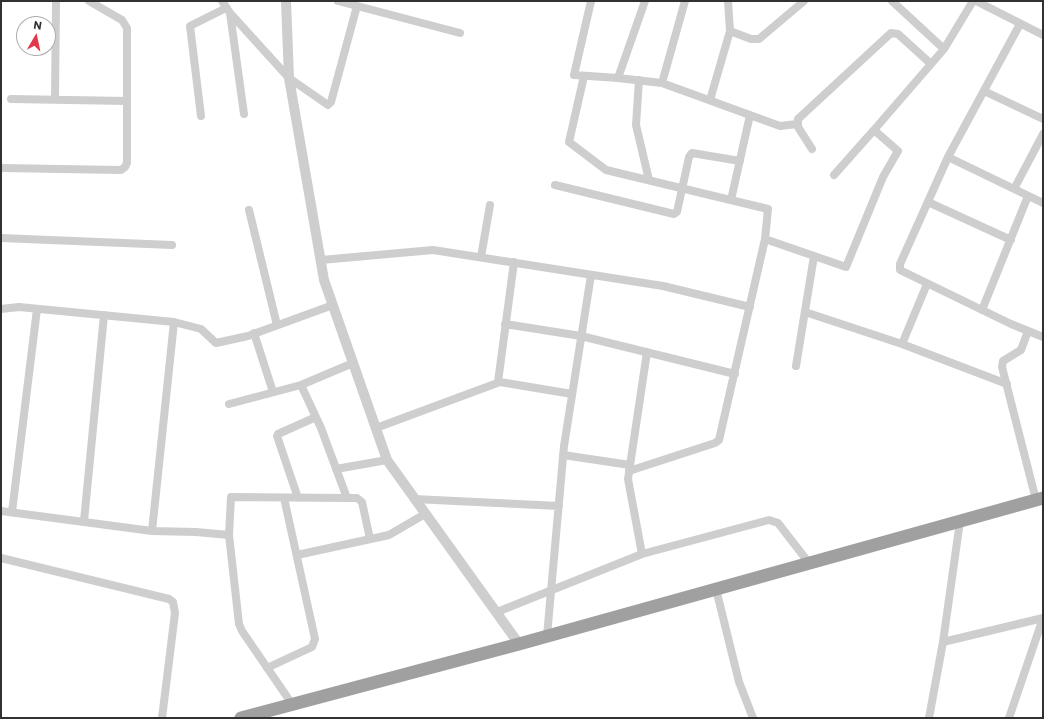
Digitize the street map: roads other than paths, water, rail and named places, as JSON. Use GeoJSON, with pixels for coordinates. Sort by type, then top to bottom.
{"type":"FeatureCollection","features":[{"type":"Feature","properties":{"kind":"highway"},"geometry":{"type":"LineString","coordinates":[[241,718],[520,644],[1039,499]]}},
{"type":"Feature","properties":{"kind":"street"},"geometry":{"type":"LineString","coordinates":[[55,99],[56,1]]}},
{"type":"Feature","properties":{"kind":"street"},"geometry":{"type":"LineString","coordinates":[[1,168],[121,170],[127,163],[126,28],[122,20],[89,1]]}},
{"type":"Feature","properties":{"kind":"street"},"geometry":{"type":"LineString","coordinates":[[286,1],[289,78],[322,260],[324,280],[387,460],[520,644]]}},
{"type":"Feature","properties":{"kind":"street"},"geometry":{"type":"LineString","coordinates":[[338,1],[460,33]]}},
{"type":"Feature","properties":{"kind":"street"},"geometry":{"type":"LineString","coordinates":[[591,1],[574,75],[662,83],[780,126],[797,124]]}},
{"type":"Feature","properties":{"kind":"street"},"geometry":{"type":"LineString","coordinates":[[618,78],[645,1]]}},
{"type":"Feature","properties":{"kind":"street"},"geometry":{"type":"LineString","coordinates":[[662,83],[685,1]]}},
{"type":"Feature","properties":{"kind":"street"},"geometry":{"type":"LineString","coordinates":[[710,100],[730,31],[728,1]]}},
{"type":"Feature","properties":{"kind":"street"},"geometry":{"type":"LineString","coordinates":[[730,31],[751,39],[759,39],[804,1]]}},
{"type":"Feature","properties":{"kind":"street"},"geometry":{"type":"LineString","coordinates":[[892,1],[944,49]]}},
{"type":"Feature","properties":{"kind":"street"},"geometry":{"type":"LineString","coordinates":[[834,175],[944,49],[973,1]]}},
{"type":"Feature","properties":{"kind":"street"},"geometry":{"type":"LineString","coordinates":[[976,1],[1043,35]]}},
{"type":"Feature","properties":{"kind":"street"},"geometry":{"type":"LineString","coordinates":[[226,7],[289,78],[326,105],[330,104],[357,6]]}},
{"type":"Feature","properties":{"kind":"street"},"geometry":{"type":"LineString","coordinates":[[226,7],[244,114]]}},
{"type":"Feature","properties":{"kind":"street"},"geometry":{"type":"LineString","coordinates":[[201,116],[190,26],[226,7]]}},
{"type":"Feature","properties":{"kind":"street"},"geometry":{"type":"LineString","coordinates":[[1020,24],[948,157],[900,267],[902,272],[926,284],[1043,337]]}},
{"type":"Feature","properties":{"kind":"street"},"geometry":{"type":"LineString","coordinates":[[812,150],[797,124],[798,119],[891,33],[898,34],[931,64]]}},
{"type":"Feature","properties":{"kind":"street"},"geometry":{"type":"LineString","coordinates":[[563,455],[629,468],[715,443],[719,440],[765,238],[768,209],[606,170],[569,142],[584,76]]}},
{"type":"Feature","properties":{"kind":"street"},"geometry":{"type":"LineString","coordinates":[[639,80],[636,125],[648,180]]}},
{"type":"Feature","properties":{"kind":"street"},"geometry":{"type":"LineString","coordinates":[[984,91],[1043,119]]}},
{"type":"Feature","properties":{"kind":"street"},"geometry":{"type":"LineString","coordinates":[[11,99],[127,101]]}},
{"type":"Feature","properties":{"kind":"street"},"geometry":{"type":"LineString","coordinates":[[731,200],[750,115]]}},
{"type":"Feature","properties":{"kind":"street"},"geometry":{"type":"LineString","coordinates":[[765,238],[846,267],[883,177],[898,151],[874,130]]}},
{"type":"Feature","properties":{"kind":"street"},"geometry":{"type":"LineString","coordinates":[[1014,189],[1043,134]]}},
{"type":"Feature","properties":{"kind":"street"},"geometry":{"type":"LineString","coordinates":[[555,185],[674,214],[677,212],[683,189],[688,157],[692,152],[740,161]]}},
{"type":"Feature","properties":{"kind":"street"},"geometry":{"type":"LineString","coordinates":[[948,157],[1043,204]]}},
{"type":"Feature","properties":{"kind":"street"},"geometry":{"type":"LineString","coordinates":[[982,310],[1028,196]]}},
{"type":"Feature","properties":{"kind":"street"},"geometry":{"type":"LineString","coordinates":[[928,202],[1011,240]]}},
{"type":"Feature","properties":{"kind":"street"},"geometry":{"type":"LineString","coordinates":[[481,257],[490,205]]}},
{"type":"Feature","properties":{"kind":"street"},"geometry":{"type":"LineString","coordinates":[[249,210],[277,325]]}},
{"type":"Feature","properties":{"kind":"street"},"geometry":{"type":"LineString","coordinates":[[1,238],[172,245]]}},
{"type":"Feature","properties":{"kind":"street"},"geometry":{"type":"LineString","coordinates":[[322,260],[428,249],[670,287],[750,307]]}},
{"type":"Feature","properties":{"kind":"street"},"geometry":{"type":"LineString","coordinates":[[796,366],[814,256]]}},
{"type":"Feature","properties":{"kind":"street"},"geometry":{"type":"LineString","coordinates":[[498,382],[514,262]]}},
{"type":"Feature","properties":{"kind":"street"},"geometry":{"type":"LineString","coordinates":[[547,636],[563,455],[591,275]]}},
{"type":"Feature","properties":{"kind":"street"},"geometry":{"type":"LineString","coordinates":[[902,344],[926,284]]}},
{"type":"Feature","properties":{"kind":"street"},"geometry":{"type":"LineString","coordinates":[[1,309],[14,307],[174,322],[201,329],[213,342],[216,343],[254,333],[333,305]]}},
{"type":"Feature","properties":{"kind":"street"},"geometry":{"type":"LineString","coordinates":[[12,512],[37,309]]}},
{"type":"Feature","properties":{"kind":"street"},"geometry":{"type":"LineString","coordinates":[[805,312],[902,344],[1007,384]]}},
{"type":"Feature","properties":{"kind":"street"},"geometry":{"type":"LineString","coordinates":[[84,521],[104,315]]}},
{"type":"Feature","properties":{"kind":"street"},"geometry":{"type":"LineString","coordinates":[[152,531],[174,322]]}},
{"type":"Feature","properties":{"kind":"street"},"geometry":{"type":"LineString","coordinates":[[505,324],[582,336],[735,374]]}},
{"type":"Feature","properties":{"kind":"street"},"geometry":{"type":"LineString","coordinates":[[1028,331],[1021,350],[1002,363],[1039,499]]}},
{"type":"Feature","properties":{"kind":"street"},"geometry":{"type":"LineString","coordinates":[[254,333],[273,392]]}},
{"type":"Feature","properties":{"kind":"street"},"geometry":{"type":"LineString","coordinates":[[642,554],[628,486],[629,468],[647,352]]}},
{"type":"Feature","properties":{"kind":"street"},"geometry":{"type":"LineString","coordinates":[[229,404],[301,385],[353,363]]}},
{"type":"Feature","properties":{"kind":"street"},"geometry":{"type":"LineString","coordinates":[[376,428],[498,382],[572,394]]}},
{"type":"Feature","properties":{"kind":"street"},"geometry":{"type":"LineString","coordinates":[[301,385],[316,417],[347,498]]}},
{"type":"Feature","properties":{"kind":"street"},"geometry":{"type":"LineString","coordinates":[[298,498],[277,436],[278,434],[316,417]]}},
{"type":"Feature","properties":{"kind":"street"},"geometry":{"type":"LineString","coordinates":[[336,469],[387,460]]}},
{"type":"Feature","properties":{"kind":"street"},"geometry":{"type":"LineString","coordinates":[[292,704],[239,624],[229,534],[231,497],[358,498],[362,502],[370,539]]}},
{"type":"Feature","properties":{"kind":"street"},"geometry":{"type":"LineString","coordinates":[[267,668],[312,647],[315,643],[315,636],[284,498]]}},
{"type":"Feature","properties":{"kind":"street"},"geometry":{"type":"LineString","coordinates":[[414,499],[559,506]]}},
{"type":"Feature","properties":{"kind":"street"},"geometry":{"type":"LineString","coordinates":[[1,511],[152,531],[229,534]]}},
{"type":"Feature","properties":{"kind":"street"},"geometry":{"type":"LineString","coordinates":[[297,555],[394,533],[425,514]]}},
{"type":"Feature","properties":{"kind":"street"},"geometry":{"type":"LineString","coordinates":[[497,612],[642,554],[772,520],[778,523],[809,563]]}},
{"type":"Feature","properties":{"kind":"street"},"geometry":{"type":"LineString","coordinates":[[929,718],[943,642],[960,521]]}},
{"type":"Feature","properties":{"kind":"street"},"geometry":{"type":"LineString","coordinates":[[1,558],[169,599],[173,602],[175,613],[162,718]]}},
{"type":"Feature","properties":{"kind":"street"},"geometry":{"type":"LineString","coordinates":[[716,590],[739,682],[753,718]]}},
{"type":"Feature","properties":{"kind":"street"},"geometry":{"type":"LineString","coordinates":[[943,642],[1043,618]]}},
{"type":"Feature","properties":{"kind":"street"},"geometry":{"type":"LineString","coordinates":[[1009,718],[1043,618]]}}]}
